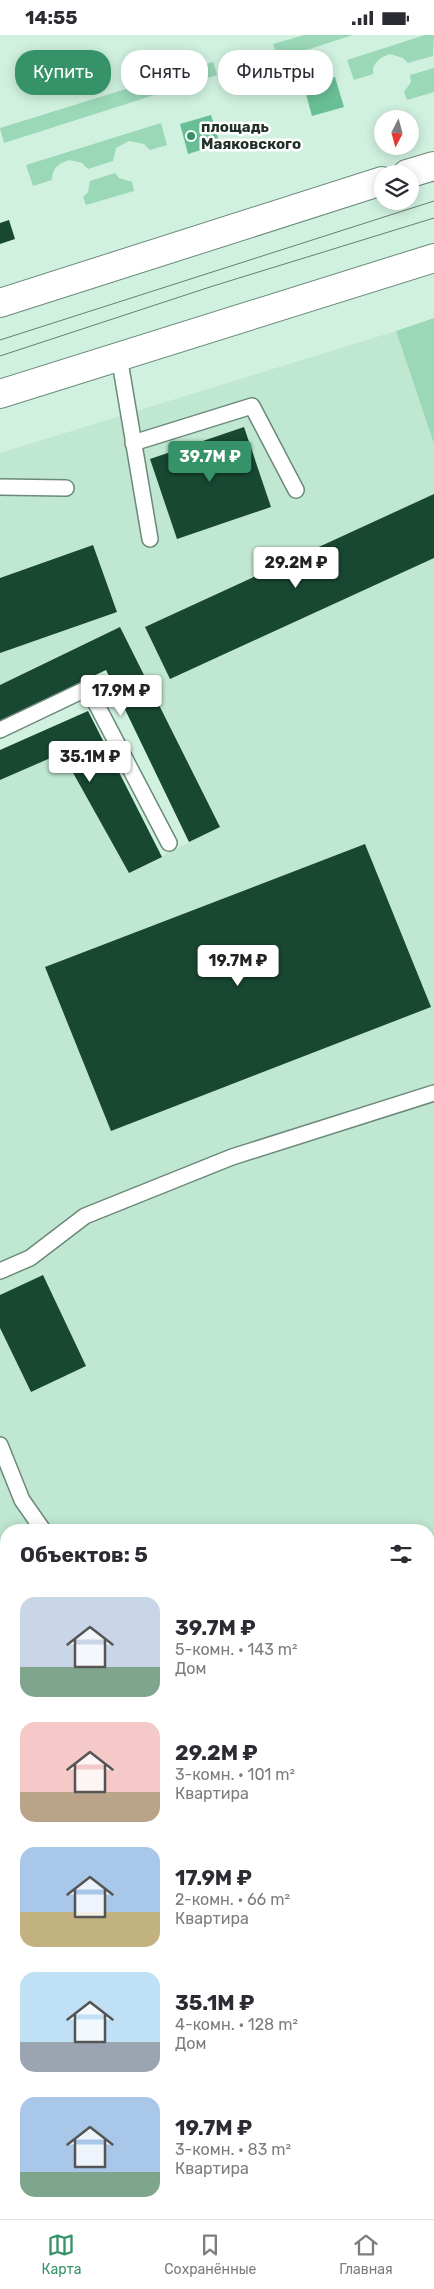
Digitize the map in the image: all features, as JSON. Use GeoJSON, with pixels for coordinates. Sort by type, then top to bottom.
{"type":"FeatureCollection","features":[{"type":"Feature","properties":{"kind":"highway"},"geometry":{"type":"LineString","coordinates":[[419,170],[434,165]]}},
{"type":"Feature","properties":{"kind":"highway"},"geometry":{"type":"LineString","coordinates":[[0,303],[374,184]]}},
{"type":"Feature","properties":{"kind":"highway"},"geometry":{"type":"LineString","coordinates":[[0,394],[434,258]]}},
{"type":"Feature","properties":{"kind":"lane"},"geometry":{"type":"LineString","coordinates":[[119,356],[150,539]]}},
{"type":"Feature","properties":{"kind":"lane"},"geometry":{"type":"LineString","coordinates":[[133,443],[252,405],[296,490]]}},
{"type":"Feature","properties":{"kind":"lane"},"geometry":{"type":"LineString","coordinates":[[0,487],[66,488]]}},
{"type":"Feature","properties":{"kind":"lane"},"geometry":{"type":"LineString","coordinates":[[0,730],[88,688],[169,843]]}},
{"type":"Feature","properties":{"kind":"lane"},"geometry":{"type":"LineString","coordinates":[[0,1271],[30,1258],[85,1216],[232,1157],[434,1093]]}},
{"type":"Feature","properties":{"kind":"lane"},"geometry":{"type":"LineString","coordinates":[[0,1445],[22,1500],[39,1524]]}},
{"type":"Feature","properties":{"kind":"shaded area"},"geometry":{"type":"Polygon","coordinates":[[[304,35],[353,35],[306,50],[275,50],[273,44],[304,35]]]}},
{"type":"Feature","properties":{"kind":"shaded area"},"geometry":{"type":"Polygon","coordinates":[[[425,35],[434,35],[433,56],[408,63],[403,58],[390,54],[377,61],[373,74],[354,80],[347,60],[425,35]]]}},
{"type":"Feature","properties":{"kind":"shaded area"},"geometry":{"type":"Polygon","coordinates":[[[213,62],[217,75],[208,78],[208,64],[213,62]]]}},
{"type":"Feature","properties":{"kind":"shaded area"},"geometry":{"type":"Polygon","coordinates":[[[434,68],[434,92],[407,100],[404,92],[411,82],[410,75],[434,68]]]}},
{"type":"Feature","properties":{"kind":"shaded area"},"geometry":{"type":"Polygon","coordinates":[[[335,77],[344,107],[312,116],[306,95],[333,95],[333,78],[335,77]]]}},
{"type":"Feature","properties":{"kind":"shaded area"},"geometry":{"type":"Polygon","coordinates":[[[121,91],[121,95],[154,95],[4,143],[0,128],[121,91]]]}},
{"type":"Feature","properties":{"kind":"shaded area"},"geometry":{"type":"Polygon","coordinates":[[[211,115],[220,144],[188,154],[180,124],[211,115]]]}},
{"type":"Feature","properties":{"kind":"shaded area"},"geometry":{"type":"Polygon","coordinates":[[[161,123],[167,145],[150,150],[144,144],[129,141],[116,148],[113,161],[88,169],[82,163],[69,160],[56,167],[52,180],[33,186],[26,165],[161,123]]]}},
{"type":"Feature","properties":{"kind":"shaded area"},"geometry":{"type":"Polygon","coordinates":[[[115,173],[119,178],[132,182],[134,191],[86,205],[83,197],[88,192],[90,181],[115,173]]]}},
{"type":"Feature","properties":{"kind":"shaded area"},"geometry":{"type":"Polygon","coordinates":[[[434,318],[434,444],[396,331],[434,318]]]}},
{"type":"Feature","properties":{"kind":"shaded area"},"geometry":{"type":"Polygon","coordinates":[[[396,331],[434,444],[434,1524],[0,1524],[0,780],[62,753],[129,873],[219,827],[120,627],[0,685],[0,453],[396,331]]]}},
{"type":"Feature","properties":{"kind":"building"},"geometry":{"type":"Polygon","coordinates":[[[9,220],[15,239],[0,244],[0,223],[9,220]]]}},
{"type":"Feature","properties":{"kind":"building"},"geometry":{"type":"Polygon","coordinates":[[[244,427],[271,507],[177,539],[150,459],[244,427]]]}},
{"type":"Feature","properties":{"kind":"building"},"geometry":{"type":"Polygon","coordinates":[[[434,494],[434,558],[170,679],[145,627],[434,494]]]}},
{"type":"Feature","properties":{"kind":"building"},"geometry":{"type":"Polygon","coordinates":[[[93,545],[117,612],[0,653],[0,578],[93,545]]]}},
{"type":"Feature","properties":{"kind":"building"},"geometry":{"type":"Polygon","coordinates":[[[120,627],[220,827],[189,842],[106,670],[0,721],[0,685],[120,627]]]}},
{"type":"Feature","properties":{"kind":"building"},"geometry":{"type":"Polygon","coordinates":[[[88,711],[162,857],[129,873],[62,753],[0,780],[0,750],[88,711]]]}},
{"type":"Feature","properties":{"kind":"building"},"geometry":{"type":"Polygon","coordinates":[[[365,844],[431,1007],[111,1131],[45,967],[365,844]]]}},
{"type":"Feature","properties":{"kind":"building"},"geometry":{"type":"Polygon","coordinates":[[[43,1275],[86,1366],[31,1392],[0,1328],[0,1295],[43,1275]]]}},
{"type":"Feature","properties":{"kind":"tram line"},"geometry":{"type":"LineString","coordinates":[[0,340],[434,201]]}},
{"type":"Feature","properties":{"kind":"tram line"},"geometry":{"type":"LineString","coordinates":[[0,356],[213,286],[434,218]]}},
{"type":"Feature","properties":{"kind":"place","name":"площадь Маяковского"},"geometry":{"type":"Point","coordinates":[191,136]}}]}
